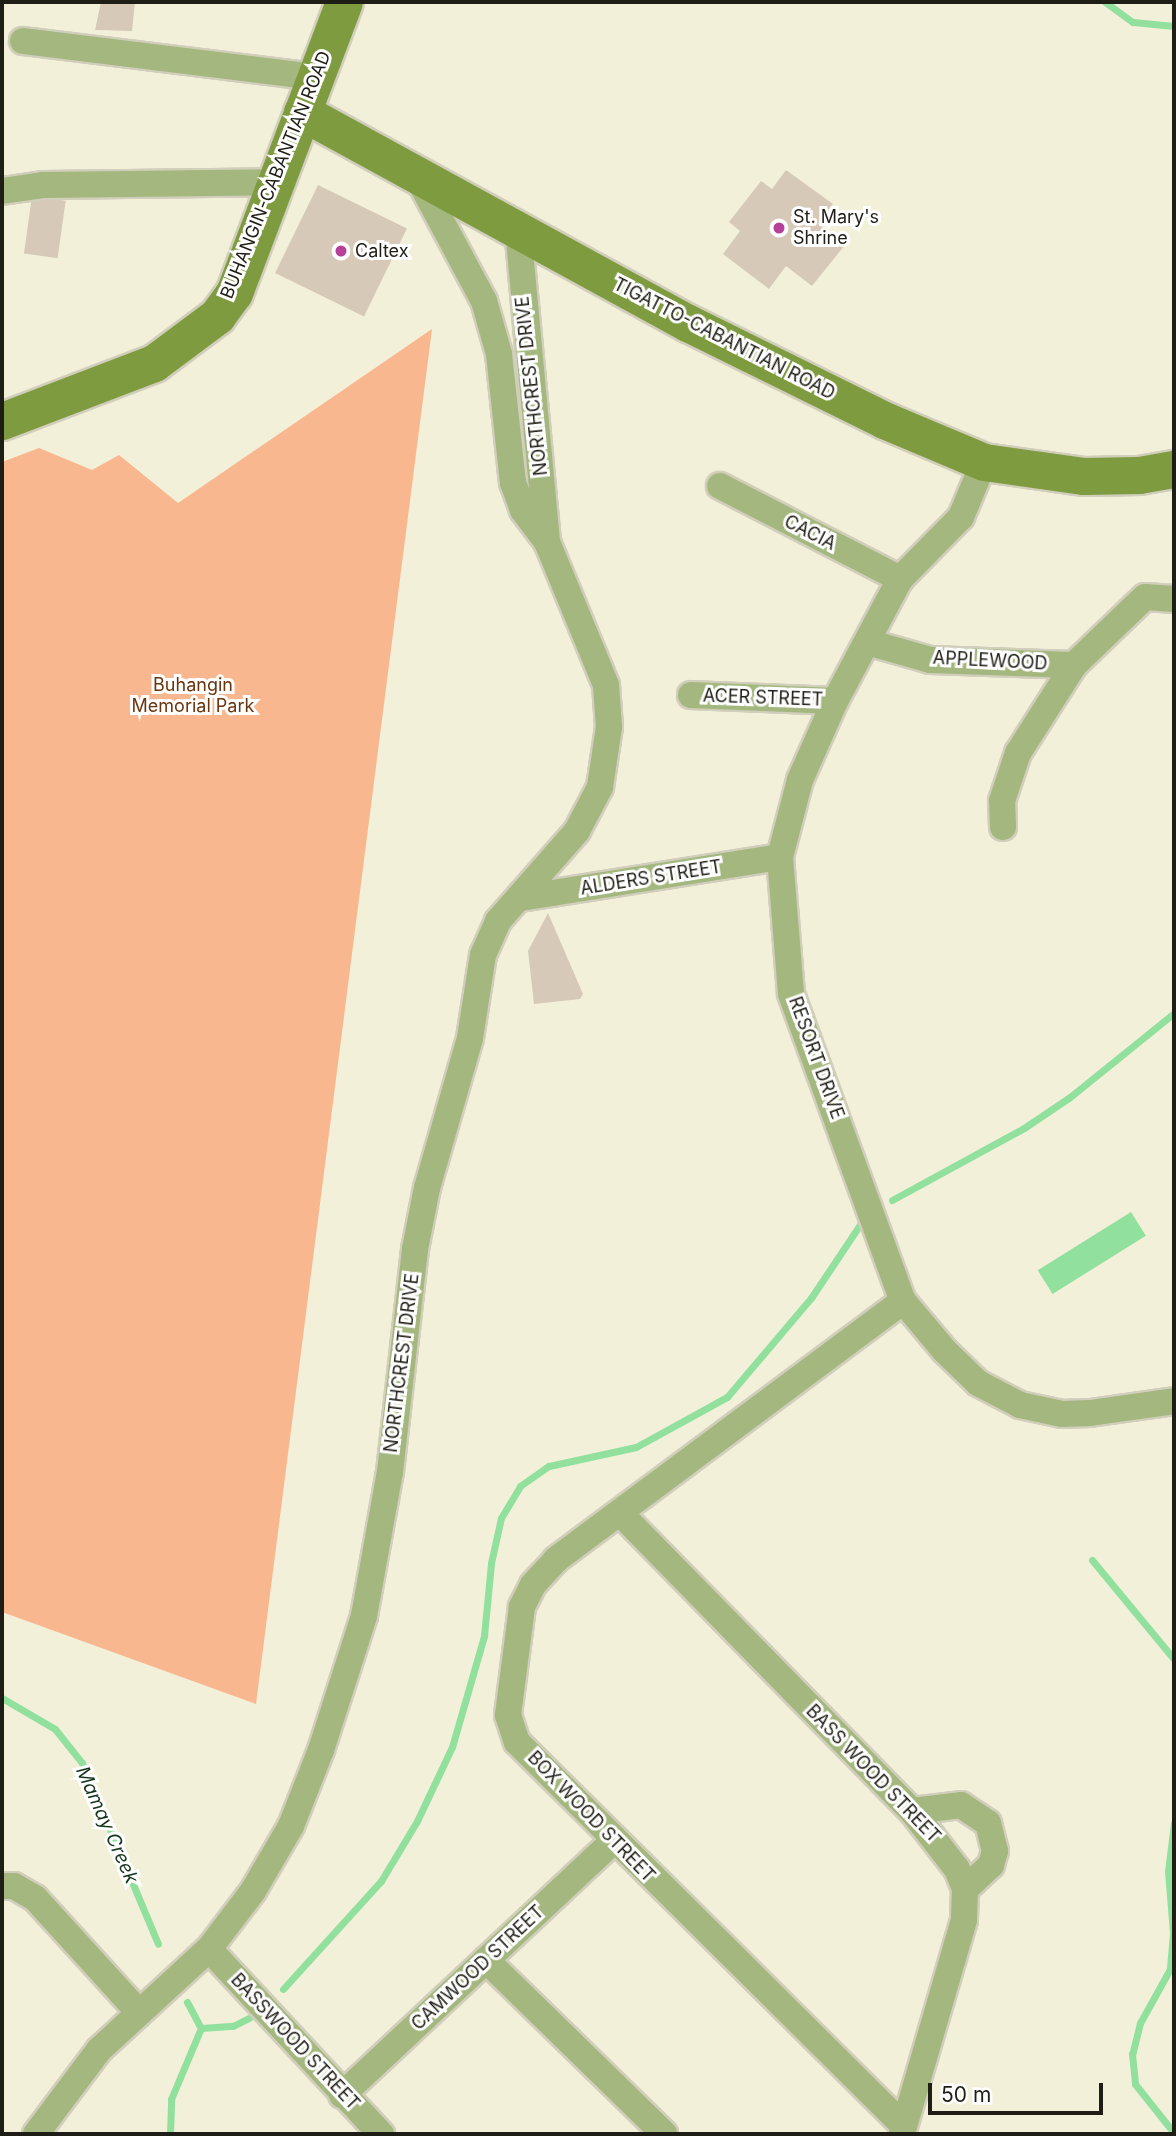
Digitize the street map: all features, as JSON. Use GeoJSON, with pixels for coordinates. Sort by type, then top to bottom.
{"type":"FeatureCollection","features":[{"type":"Feature","properties":{"kind":"street","name":"BUHANGIN-CABANTIAN ROAD"},"geometry":{"type":"LineString","coordinates":[[2,421],[153,363],[198,334],[233,293],[344,2]]}},
{"type":"Feature","properties":{"kind":"street"},"geometry":{"type":"LineString","coordinates":[[23,41],[316,77]]}},
{"type":"Feature","properties":{"kind":"street","name":"TIGATTO-CABANTIAN ROAD"},"geometry":{"type":"LineString","coordinates":[[302,111],[713,336],[884,420],[984,462],[1084,476],[1174,469]]}},
{"type":"Feature","properties":{"kind":"street","name":"NORTHCREST DRIVE"},"geometry":{"type":"LineString","coordinates":[[36,2134],[99,2050],[138,2011],[209,1949],[253,1891],[291,1826],[321,1750],[364,1616],[390,1472],[415,1249],[427,1188],[470,1038],[483,955],[498,921],[521,898],[577,831],[600,787],[608,727],[606,685],[547,542],[523,510],[513,483],[502,376],[484,301],[416,174]]}},
{"type":"Feature","properties":{"kind":"street"},"geometry":{"type":"LineString","coordinates":[[2,191],[43,184],[275,182]]}},
{"type":"Feature","properties":{"kind":"street","name":"NORTHCREST DRIVE"},"geometry":{"type":"LineString","coordinates":[[518,229],[529,373],[547,542]]}},
{"type":"Feature","properties":{"kind":"street"},"geometry":{"type":"LineString","coordinates":[[502,376],[529,373]]}},
{"type":"Feature","properties":{"kind":"street","name":"RESORT DRIVE"},"geometry":{"type":"LineString","coordinates":[[984,462],[961,517],[900,579],[835,701],[800,780],[780,857],[791,994],[902,1301],[978,1383],[1020,1405],[1062,1414],[1090,1413],[1174,1401]]}},
{"type":"Feature","properties":{"kind":"street","name":"CACIA"},"geometry":{"type":"LineString","coordinates":[[720,486],[900,579]]}},
{"type":"Feature","properties":{"kind":"street"},"geometry":{"type":"LineString","coordinates":[[1003,827],[1002,801],[1018,753],[1074,665],[1145,597],[1174,599]]}},
{"type":"Feature","properties":{"kind":"street","name":"APPLEWOOD"},"geometry":{"type":"LineString","coordinates":[[867,642],[930,660],[1074,665]]}},
{"type":"Feature","properties":{"kind":"street","name":"ACER STREET"},"geometry":{"type":"LineString","coordinates":[[691,695],[835,701]]}},
{"type":"Feature","properties":{"kind":"street","name":"ALDERS STREET"},"geometry":{"type":"LineString","coordinates":[[521,898],[780,857]]}},
{"type":"Feature","properties":{"kind":"street","name":"BOX WOOD STREET"},"geometry":{"type":"LineString","coordinates":[[902,1301],[622,1515],[556,1560],[533,1585],[522,1607],[508,1715],[517,1742],[903,2130]]}},
{"type":"Feature","properties":{"kind":"street","name":"BASS WOOD STREET"},"geometry":{"type":"LineString","coordinates":[[622,1515],[912,1811],[946,1851],[965,1889]]}},
{"type":"Feature","properties":{"kind":"street"},"geometry":{"type":"LineString","coordinates":[[903,2130],[961,1931],[965,1889],[991,1865],[995,1851],[988,1823],[961,1805],[912,1811]]}},
{"type":"Feature","properties":{"kind":"street","name":"CAMWOOD STREET"},"geometry":{"type":"LineString","coordinates":[[342,2095],[613,1841]]}},
{"type":"Feature","properties":{"kind":"street"},"geometry":{"type":"LineString","coordinates":[[2,1886],[14,1886],[35,1898],[138,2011]]}},
{"type":"Feature","properties":{"kind":"street","name":"BASSWOOD STREET"},"geometry":{"type":"LineString","coordinates":[[209,1949],[381,2134]]}},
{"type":"Feature","properties":{"kind":"street"},"geometry":{"type":"LineString","coordinates":[[486,1960],[664,2134]]}},
{"type":"Feature","properties":{"kind":"green space","name":"Buhangin Memorial Park"},"geometry":{"type":"Polygon","coordinates":[[[432,329],[256,1704],[2,1612],[2,462],[39,448],[92,470],[119,455],[178,503],[432,329]]]}},
{"type":"Feature","properties":{"kind":"shaded area"},"geometry":{"type":"Polygon","coordinates":[[[1131,1212],[1146,1236],[1053,1294],[1038,1270],[1131,1212]]]}},
{"type":"Feature","properties":{"kind":"building"},"geometry":{"type":"Polygon","coordinates":[[[101,2],[135,2],[132,31],[95,30],[101,2]]]}},
{"type":"Feature","properties":{"kind":"building","name":"St. Mary's Shrine"},"geometry":{"type":"Polygon","coordinates":[[[786,170],[833,204],[818,224],[845,245],[812,286],[786,266],[769,289],[723,254],[740,231],[729,222],[761,181],[772,189],[786,170]]]}},
{"type":"Feature","properties":{"kind":"building","name":"Caltex"},"geometry":{"type":"Polygon","coordinates":[[[318,185],[407,228],[364,316],[275,273],[318,185]]]}},
{"type":"Feature","properties":{"kind":"building"},"geometry":{"type":"Polygon","coordinates":[[[32,196],[66,201],[58,258],[24,253],[32,196]]]}},
{"type":"Feature","properties":{"kind":"building"},"geometry":{"type":"Polygon","coordinates":[[[548,913],[583,994],[580,999],[534,1004],[528,951],[548,913]]]}},
{"type":"Feature","properties":{"kind":"waterway"},"geometry":{"type":"LineString","coordinates":[[1105,2],[1133,22],[1174,26]]}},
{"type":"Feature","properties":{"kind":"waterway"},"geometry":{"type":"LineString","coordinates":[[892,1200],[1024,1128],[1070,1097],[1174,1013]]}},
{"type":"Feature","properties":{"kind":"waterway"},"geometry":{"type":"LineString","coordinates":[[283,1989],[381,1881],[417,1821],[452,1747],[484,1636],[491,1563],[501,1518],[520,1486],[549,1466],[636,1447],[727,1397],[811,1298],[861,1223]]}},
{"type":"Feature","properties":{"kind":"waterway"},"geometry":{"type":"LineString","coordinates":[[1092,1560],[1174,1659]]}},
{"type":"Feature","properties":{"kind":"waterway","name":"Mamay Creek"},"geometry":{"type":"LineString","coordinates":[[2,1698],[55,1729],[82,1763],[158,1944]]}},
{"type":"Feature","properties":{"kind":"waterway"},"geometry":{"type":"LineString","coordinates":[[1174,1823],[1168,1871],[1173,1933],[1170,1969],[1140,2023],[1132,2054],[1135,2084],[1174,2133]]}},
{"type":"Feature","properties":{"kind":"waterway","name":"Mamay Creek"},"geometry":{"type":"LineString","coordinates":[[187,2002],[201,2028]]}},
{"type":"Feature","properties":{"kind":"waterway"},"geometry":{"type":"LineString","coordinates":[[201,2028],[233,2026],[249,2018]]}},
{"type":"Feature","properties":{"kind":"waterway"},"geometry":{"type":"LineString","coordinates":[[170,2134],[171,2099],[201,2028]]}},
{"type":"Feature","properties":{"kind":"place","name":"St. Mary's Shrine"},"geometry":{"type":"Point","coordinates":[779,228]}},
{"type":"Feature","properties":{"kind":"place","name":"Caltex"},"geometry":{"type":"Point","coordinates":[341,251]}}]}
